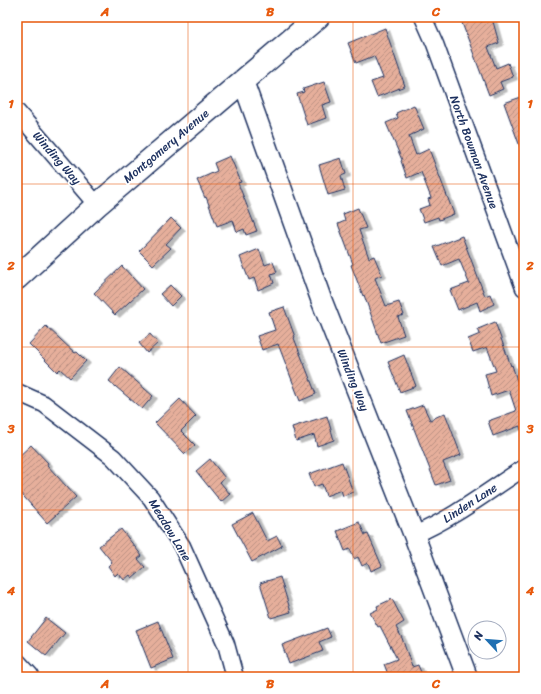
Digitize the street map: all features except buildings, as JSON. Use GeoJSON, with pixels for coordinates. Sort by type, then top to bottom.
{"type":"FeatureCollection","features":[{"type":"Feature","properties":{"kind":"main road","name":"Montgomery Avenue"},"geometry":{"type":"LineString","coordinates":[[17,278],[97,204],[318,17]]}},
{"type":"Feature","properties":{"kind":"street","name":"North Bowman Avenue"},"geometry":{"type":"LineString","coordinates":[[423,17],[524,288]]}},
{"type":"Feature","properties":{"kind":"street","name":"Winding Way"},"geometry":{"type":"LineString","coordinates":[[243,80],[321,299],[414,535],[467,677]]}},
{"type":"Feature","properties":{"kind":"street","name":"Winding Way"},"geometry":{"type":"LineString","coordinates":[[17,112],[97,204]]}},
{"type":"Feature","properties":{"kind":"street","name":"Meadow Lane"},"geometry":{"type":"LineString","coordinates":[[17,392],[44,404],[113,457],[151,498],[182,546],[226,644],[235,677]]}},
{"type":"Feature","properties":{"kind":"street","name":"Linden Lane"},"geometry":{"type":"LineString","coordinates":[[414,535],[433,527],[452,516],[524,468]]}},
{"type":"Feature","properties":{"kind":"street"},"geometry":{"type":"LineString","coordinates":[[17,664],[29,677]]}}]}
